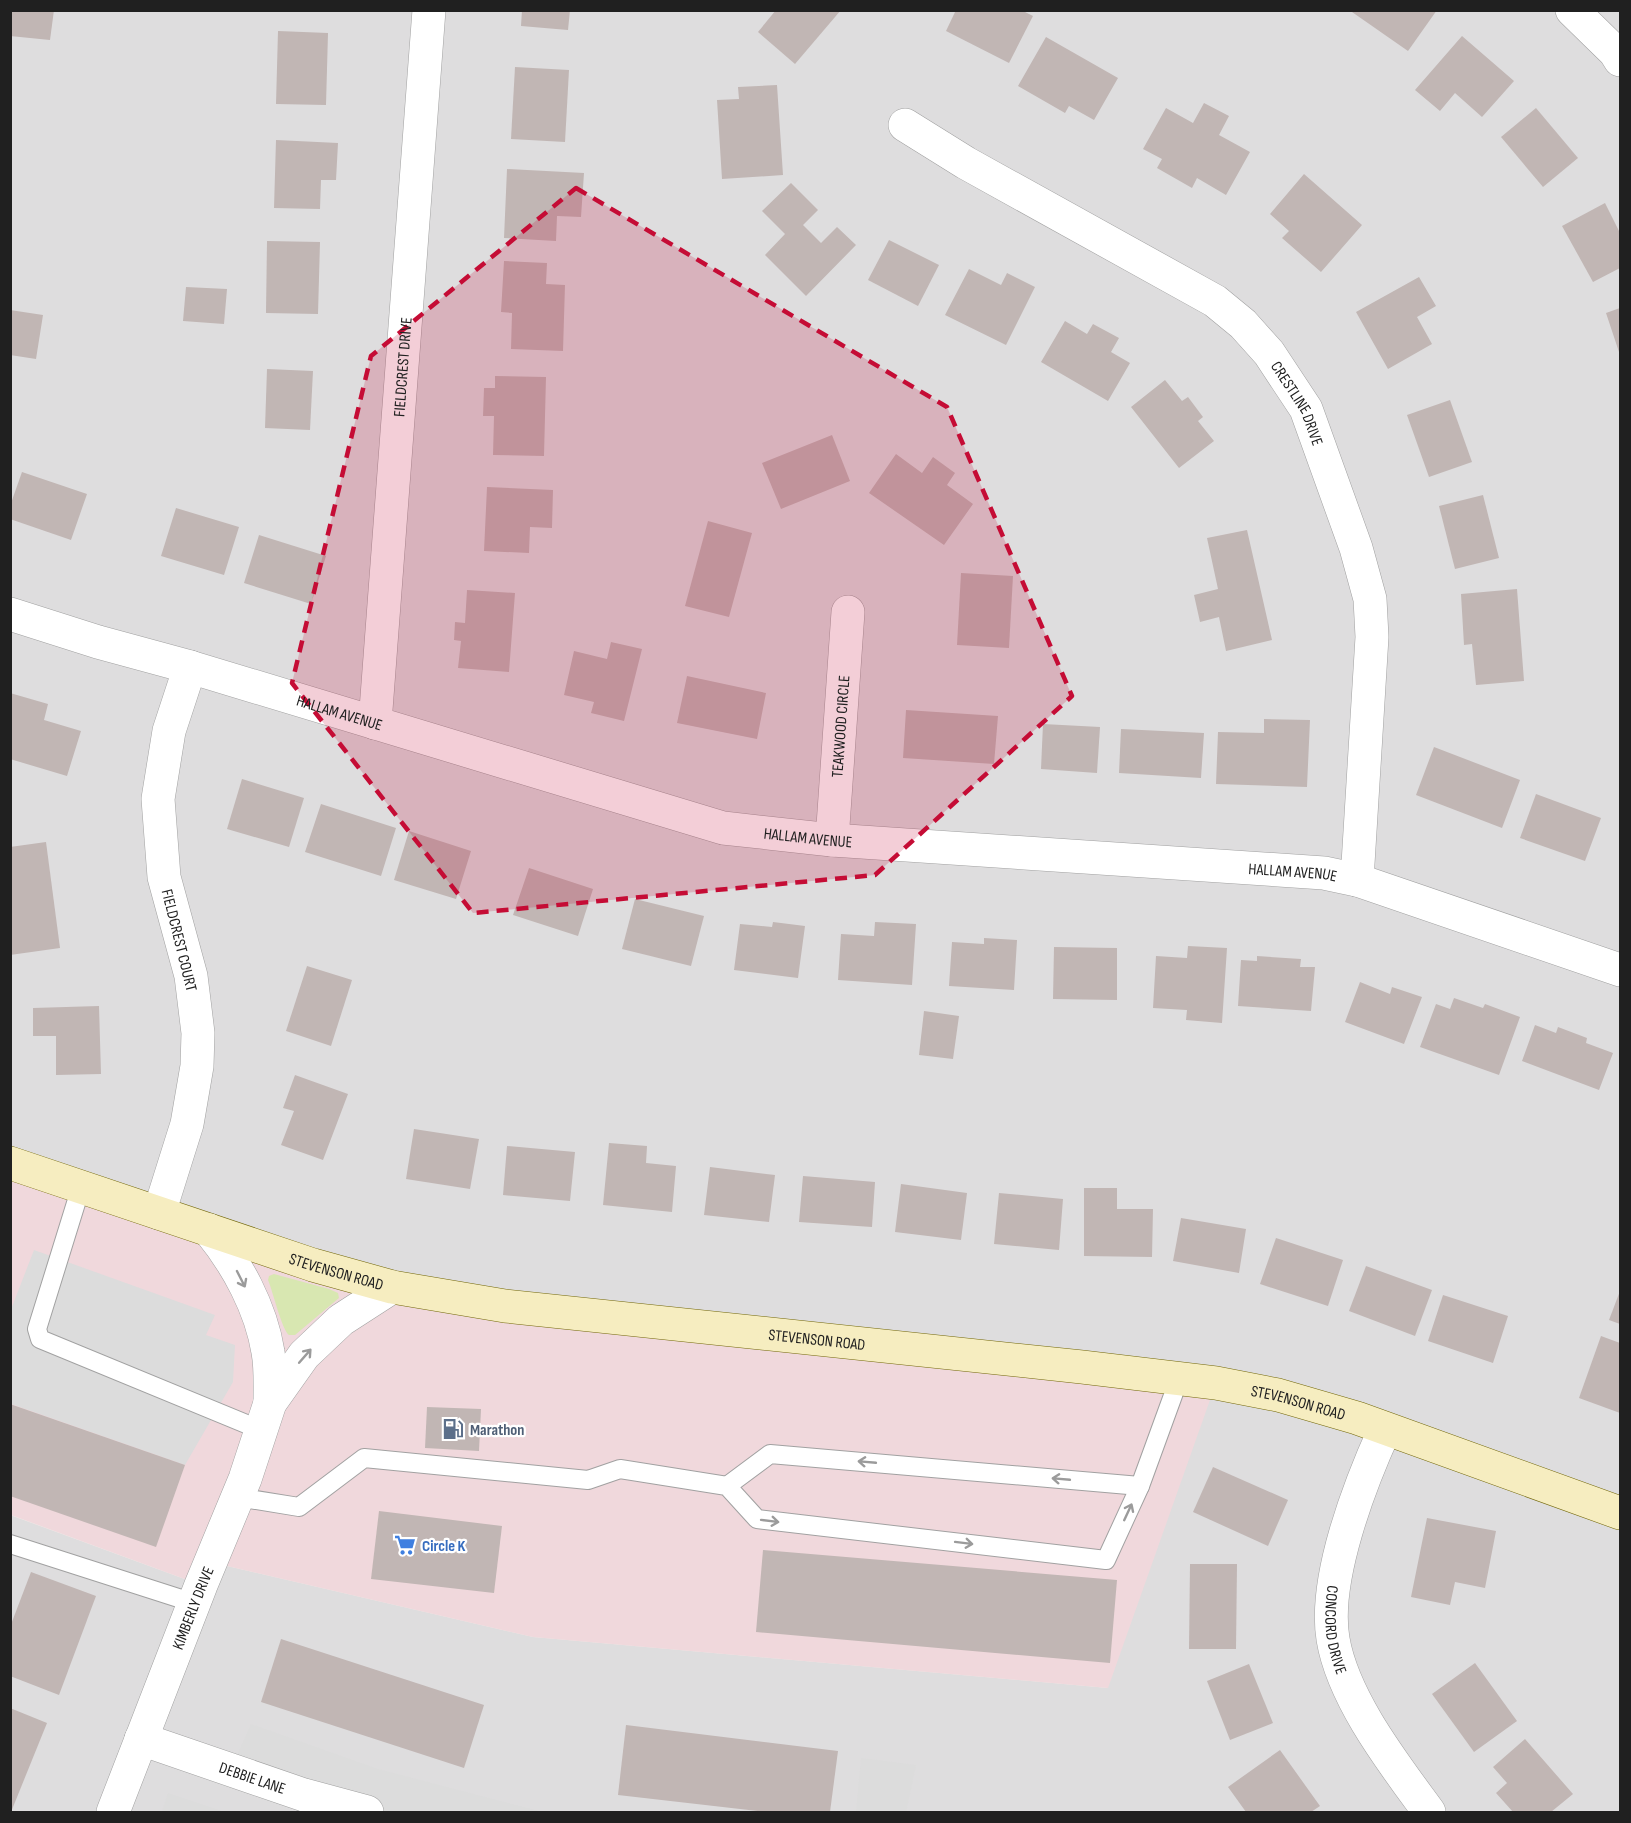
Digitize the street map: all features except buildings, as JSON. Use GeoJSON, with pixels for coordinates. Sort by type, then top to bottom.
{"type":"FeatureCollection","features":[{"type":"Feature","properties":{"kind":"main road","name":"STEVENSON ROAD"},"geometry":{"type":"LineString","coordinates":[[10,1163],[313,1265],[392,1287],[505,1306],[983,1356],[1216,1383],[1278,1395],[1358,1418],[1385,1430],[1620,1513]]}},
{"type":"Feature","properties":{"kind":"street","name":"FIELDCREST DRIVE"},"geometry":{"type":"LineString","coordinates":[[375,723],[429,10]]}},
{"type":"Feature","properties":{"kind":"street"},"geometry":{"type":"LineString","coordinates":[[1572,10],[1615,51],[1620,60]]}},
{"type":"Feature","properties":{"kind":"street","name":"CRESTLINE DRIVE"},"geometry":{"type":"LineString","coordinates":[[905,125],[966,163],[1215,301],[1243,324],[1269,353],[1305,409],[1356,548],[1370,598],[1372,637],[1357,880]]}},
{"type":"Feature","properties":{"kind":"street","name":"TEAKWOOD CIRCLE"},"geometry":{"type":"LineString","coordinates":[[832,840],[848,612]]}},
{"type":"Feature","properties":{"kind":"street","name":"HALLAM AVENUE"},"geometry":{"type":"LineString","coordinates":[[10,614],[723,828],[832,840],[1324,873],[1357,880],[1620,970]]}},
{"type":"Feature","properties":{"kind":"street","name":"FIELDCREST COURT"},"geometry":{"type":"LineString","coordinates":[[159,1214],[187,1124],[197,1066],[198,1033],[191,976],[164,877],[158,799],[169,731],[190,667]]}},
{"type":"Feature","properties":{"kind":"street","name":"KIMBERLY DRIVE"},"geometry":{"type":"LineString","coordinates":[[209,1230],[223,1246],[240,1276],[253,1302],[261,1326],[268,1352],[266,1416]]}},
{"type":"Feature","properties":{"kind":"street","name":"KIMBERLY DRIVE"},"geometry":{"type":"LineString","coordinates":[[113,1812],[237,1497],[266,1416],[304,1355],[341,1320],[392,1287]]}},
{"type":"Feature","properties":{"kind":"street","name":"CONCORD DRIVE"},"geometry":{"type":"LineString","coordinates":[[1385,1430],[1372,1459],[1339,1554],[1331,1610],[1333,1639],[1343,1674],[1377,1739],[1429,1812]]}},
{"type":"Feature","properties":{"kind":"street","name":"DEBBIE LANE"},"geometry":{"type":"LineString","coordinates":[[141,1739],[304,1795],[367,1812]]}},
{"type":"Feature","properties":{"kind":"lane"},"geometry":{"type":"LineString","coordinates":[[81,1187],[37,1329],[40,1339],[266,1416]]}},
{"type":"Feature","properties":{"kind":"lane"},"geometry":{"type":"LineString","coordinates":[[237,1497],[299,1507],[364,1458],[588,1480],[621,1470],[727,1486],[757,1519],[1106,1560],[1140,1486],[1179,1379]]}},
{"type":"Feature","properties":{"kind":"lane"},"geometry":{"type":"LineString","coordinates":[[727,1486],[770,1454],[1140,1486]]}},
{"type":"Feature","properties":{"kind":"lane"},"geometry":{"type":"LineString","coordinates":[[10,1544],[194,1603]]}},
{"type":"Feature","properties":{"kind":"highlighted area"},"geometry":{"type":"Polygon","coordinates":[[[576,188],[947,407],[1072,696],[875,875],[473,913],[292,683],[371,356],[576,188]]]}},
{"type":"Feature","properties":{"kind":"shaded area"},"geometry":{"type":"Polygon","coordinates":[[[11,11],[1620,11],[1620,1812],[11,1812],[10,1515],[201,1585],[210,1562],[533,1637],[1108,1688],[505,1306],[11,1163],[11,11]]]}},
{"type":"Feature","properties":{"kind":"shaded area"},"geometry":{"type":"Polygon","coordinates":[[[10,1163],[313,1265],[1216,1383],[1108,1688],[533,1637],[210,1562],[201,1585],[11,1515],[10,1163]]]}},
{"type":"Feature","properties":{"kind":"shaded area"},"geometry":{"type":"Polygon","coordinates":[[[34,1250],[215,1315],[206,1335],[235,1345],[233,1382],[185,1465],[11,1404],[10,1312],[34,1250]]]}},
{"type":"Feature","properties":{"kind":"shaded area"},"geometry":{"type":"Polygon","coordinates":[[[251,1724],[378,1769],[543,1812],[305,1812],[224,1784],[251,1724]]]}},
{"type":"Feature","properties":{"kind":"shaded area"},"geometry":{"type":"Polygon","coordinates":[[[861,1758],[916,1765],[906,1812],[856,1812],[861,1758]]]}},
{"type":"Feature","properties":{"kind":"shaded area"},"geometry":{"type":"Polygon","coordinates":[[[168,1793],[225,1812],[162,1812],[168,1793]]]}},
{"type":"Feature","properties":{"kind":"green space"},"geometry":{"type":"Polygon","coordinates":[[[274,1274],[329,1289],[338,1293],[339,1298],[295,1335],[289,1335],[268,1280],[269,1276],[274,1274]]]}},
{"type":"Feature","properties":{"kind":"place","name":"Marathon"},"geometry":{"type":"Point","coordinates":[453,1429]}},
{"type":"Feature","properties":{"kind":"place","name":"Circle K"},"geometry":{"type":"Point","coordinates":[405,1545]}}]}
